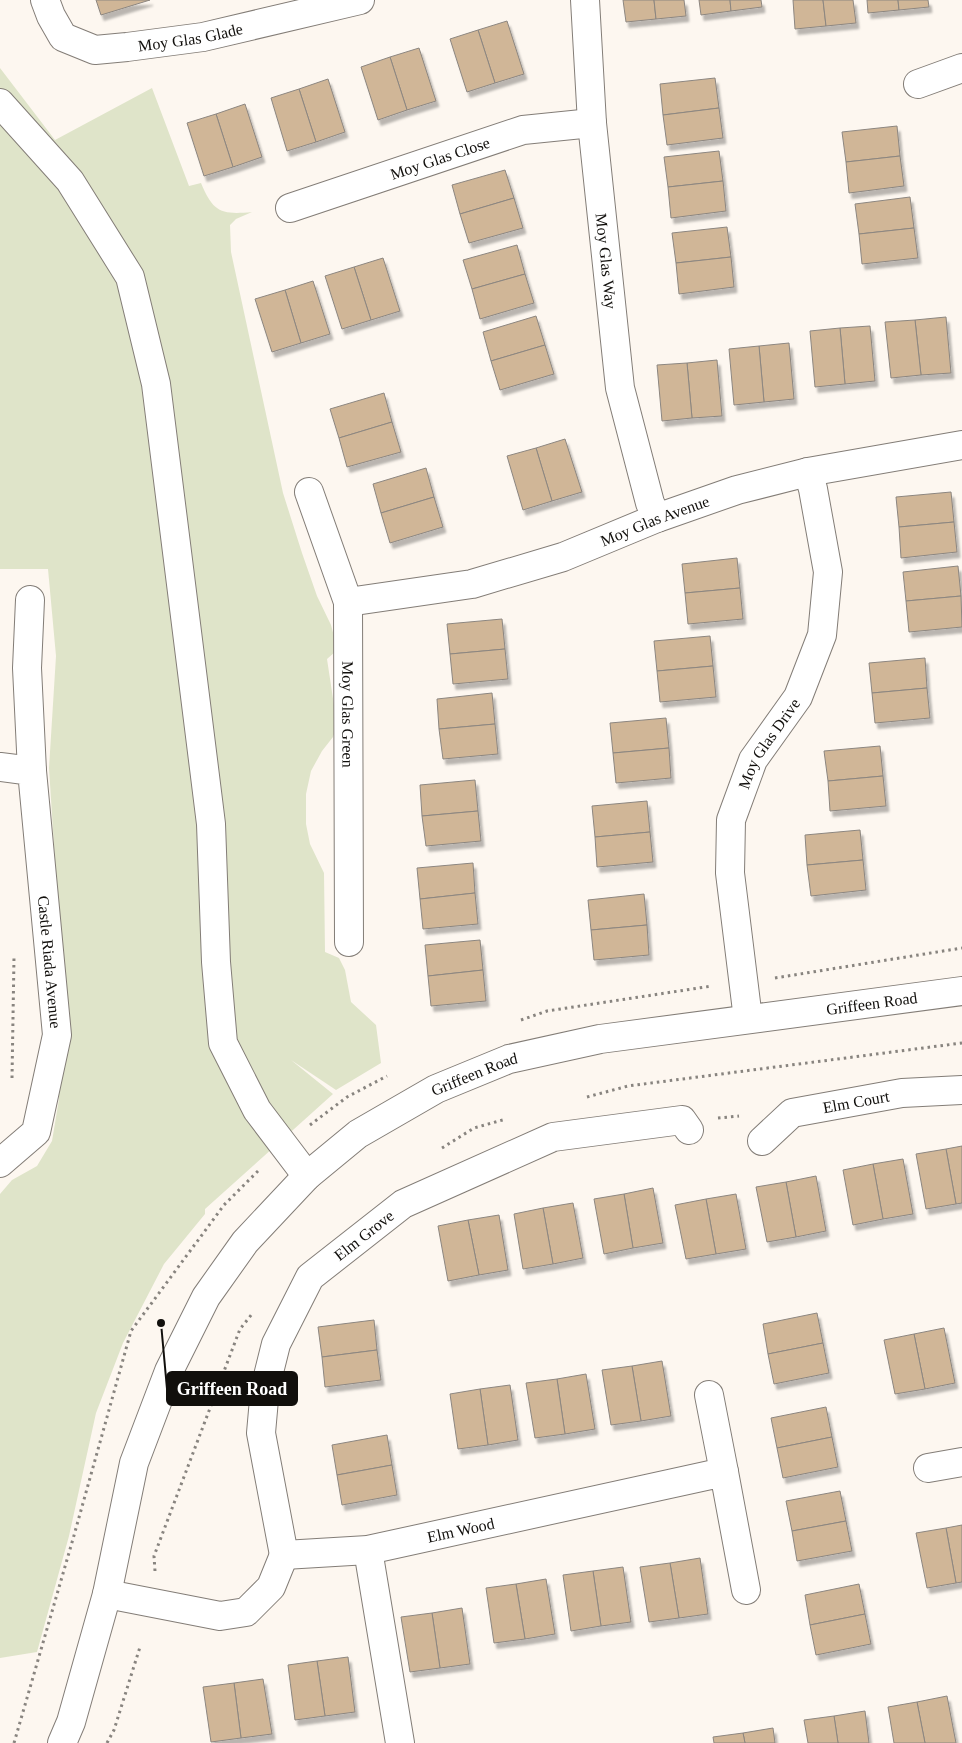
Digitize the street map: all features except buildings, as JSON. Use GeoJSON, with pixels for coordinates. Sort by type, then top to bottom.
{"type":"FeatureCollection","features":[{"type":"Feature","properties":{"kind":"street","name":"Moy Glas Glade"},"geometry":{"type":"LineString","coordinates":[[46,0],[51,16],[63,37],[95,50],[203,37],[360,0]]}},
{"type":"Feature","properties":{"kind":"street","name":"Moy Glas Way"},"geometry":{"type":"LineString","coordinates":[[585,0],[592,123],[620,388],[650,503],[657,518]]}},
{"type":"Feature","properties":{"kind":"street"},"geometry":{"type":"LineString","coordinates":[[918,84],[962,68]]}},
{"type":"Feature","properties":{"kind":"street"},"geometry":{"type":"LineString","coordinates":[[0,103],[70,181],[130,277],[156,384],[209,804],[216,962],[223,1043],[257,1110],[307,1176]]}},
{"type":"Feature","properties":{"kind":"street","name":"Moy Glas Close"},"geometry":{"type":"LineString","coordinates":[[290,208],[523,130],[592,123]]}},
{"type":"Feature","properties":{"kind":"street","name":"Moy Glas Avenue"},"geometry":{"type":"LineString","coordinates":[[348,602],[472,584],[563,557],[657,518],[737,490],[808,472],[962,445]]}},
{"type":"Feature","properties":{"kind":"street","name":"Moy Glas Drive"},"geometry":{"type":"LineString","coordinates":[[748,1019],[730,874],[731,820],[753,760],[798,697],[822,635],[828,572],[813,488],[808,472]]}},
{"type":"Feature","properties":{"kind":"street","name":"Moy Glas Green"},"geometry":{"type":"LineString","coordinates":[[309,492],[348,602],[349,942]]}},
{"type":"Feature","properties":{"kind":"street","name":"Castle Riada Avenue"},"geometry":{"type":"LineString","coordinates":[[0,1163],[36,1132],[57,1035],[32,772],[27,668],[30,600]]}},
{"type":"Feature","properties":{"kind":"street"},"geometry":{"type":"LineString","coordinates":[[0,767],[32,772]]}},
{"type":"Feature","properties":{"kind":"street","name":"Griffeen Road"},"geometry":{"type":"LineString","coordinates":[[62,1743],[71,1722],[107,1594],[134,1463],[169,1371],[206,1297],[245,1242],[307,1176],[358,1134],[436,1089],[509,1059],[600,1039],[962,991]]}},
{"type":"Feature","properties":{"kind":"street","name":"Elm Court"},"geometry":{"type":"LineString","coordinates":[[762,1141],[792,1113],[902,1093],[962,1090]]}},
{"type":"Feature","properties":{"kind":"street","name":"Elm Grove"},"geometry":{"type":"LineString","coordinates":[[284,1555],[261,1433],[265,1388],[276,1344],[310,1277],[403,1204],[553,1137],[682,1120],[688,1130]]}},
{"type":"Feature","properties":{"kind":"street"},"geometry":{"type":"LineString","coordinates":[[709,1395],[746,1590]]}},
{"type":"Feature","properties":{"kind":"street"},"geometry":{"type":"LineString","coordinates":[[928,1468],[962,1462]]}},
{"type":"Feature","properties":{"kind":"street","name":"Elm Wood"},"geometry":{"type":"LineString","coordinates":[[284,1555],[368,1550],[724,1472]]}},
{"type":"Feature","properties":{"kind":"street"},"geometry":{"type":"LineString","coordinates":[[368,1550],[400,1743]]}},
{"type":"Feature","properties":{"kind":"street"},"geometry":{"type":"LineString","coordinates":[[107,1594],[220,1616],[246,1612],[271,1587],[284,1555]]}},
{"type":"Feature","properties":{"kind":"path"},"geometry":{"type":"LineString","coordinates":[[12,1082],[14,954]]}},
{"type":"Feature","properties":{"kind":"path"},"geometry":{"type":"LineString","coordinates":[[580,1099],[628,1086],[962,1043]]}},
{"type":"Feature","properties":{"kind":"path"},"geometry":{"type":"LineString","coordinates":[[441,1149],[474,1128],[513,1118]]}},
{"type":"Feature","properties":{"kind":"path"},"geometry":{"type":"LineString","coordinates":[[156,1577],[154,1556],[240,1329],[252,1314]]}},
{"type":"Feature","properties":{"kind":"path"},"geometry":{"type":"LineString","coordinates":[[107,1743],[114,1730],[140,1646]]}},
{"type":"Feature","properties":{"kind":"green space"},"geometry":{"type":"Polygon","coordinates":[[[0,68],[55,140],[152,88],[189,186],[201,183],[214,206],[225,212],[252,212],[236,219],[230,225],[231,252],[283,493],[317,596],[331,625],[335,640],[335,652],[327,659],[337,725],[333,737],[322,751],[311,771],[306,794],[306,824],[310,844],[324,873],[325,952],[339,958],[345,970],[351,1002],[376,1025],[381,1063],[336,1090],[291,1060],[333,1094],[205,1209],[205,1214],[164,1264],[123,1343],[96,1413],[69,1536],[37,1652],[0,1658],[0,1194],[12,1180],[37,1166],[52,1141],[59,1099],[58,909],[49,768],[56,656],[48,569],[0,569],[0,68]]]}},
{"type":"Feature","properties":{"kind":"place","name":"Griffeen Road"},"geometry":{"type":"Point","coordinates":[161,1323]}}]}
